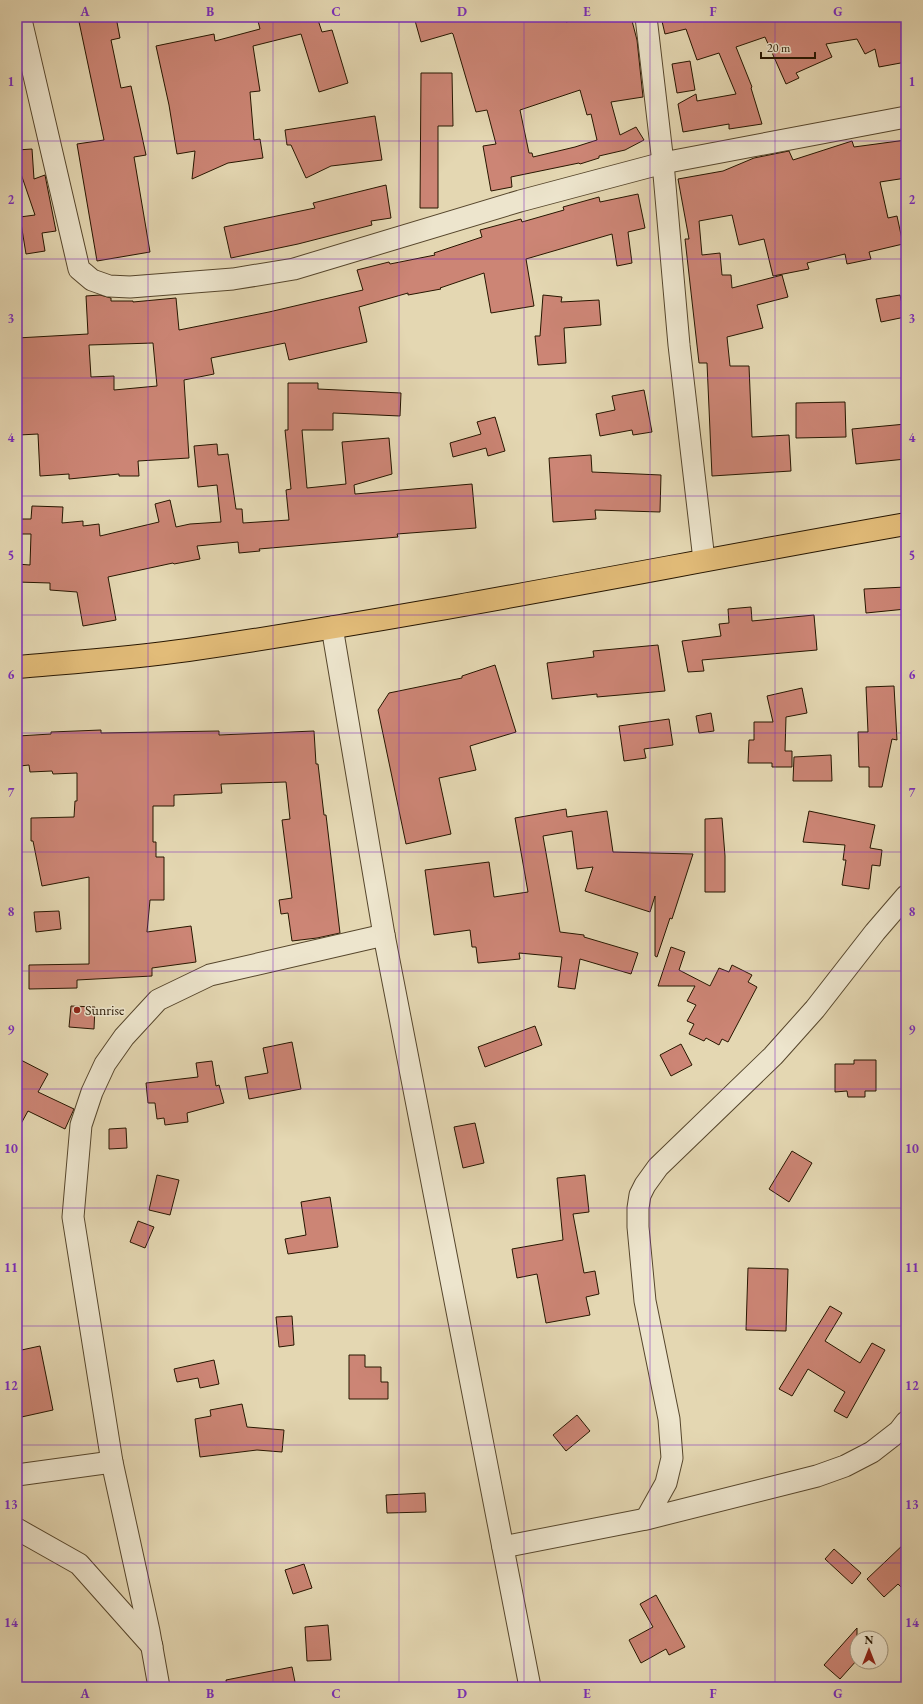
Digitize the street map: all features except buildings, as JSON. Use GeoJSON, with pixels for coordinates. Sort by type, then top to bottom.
{"type":"FeatureCollection","features":[{"type":"Feature","properties":{"kind":"highway"},"geometry":{"type":"LineString","coordinates":[[17,667],[186,650],[332,627],[559,588],[704,560],[906,524]]}},
{"type":"Feature","properties":{"kind":"street"},"geometry":{"type":"LineString","coordinates":[[19,17],[22,24],[79,269],[92,280],[109,286],[130,287],[233,279],[294,268],[520,201],[663,163],[906,117]]}},
{"type":"Feature","properties":{"kind":"street"},"geometry":{"type":"LineString","coordinates":[[646,17],[663,163],[679,345],[704,560]]}},
{"type":"Feature","properties":{"kind":"street"},"geometry":{"type":"LineString","coordinates":[[332,627],[384,936],[530,1687]]}},
{"type":"Feature","properties":{"kind":"street"},"geometry":{"type":"LineString","coordinates":[[646,1519],[666,1483],[672,1458],[668,1419],[644,1294],[638,1228],[638,1208],[640,1195],[645,1185],[658,1167],[773,1056],[810,1015],[874,932],[906,896]]}},
{"type":"Feature","properties":{"kind":"street"},"geometry":{"type":"LineString","coordinates":[[159,1687],[152,1646],[112,1462],[73,1217],[81,1125],[92,1092],[105,1064],[124,1037],[158,1000],[210,975],[384,936]]}},
{"type":"Feature","properties":{"kind":"street"},"geometry":{"type":"LineString","coordinates":[[503,1547],[646,1519],[817,1476],[845,1466],[872,1452],[899,1431],[906,1422]]}},
{"type":"Feature","properties":{"kind":"street"},"geometry":{"type":"LineString","coordinates":[[17,1475],[112,1462]]}},
{"type":"Feature","properties":{"kind":"street"},"geometry":{"type":"LineString","coordinates":[[17,1529],[78,1564],[152,1646]]}},
{"type":"Feature","properties":{"kind":"place","name":"Sunrise"},"geometry":{"type":"Point","coordinates":[77,1010]}}]}
